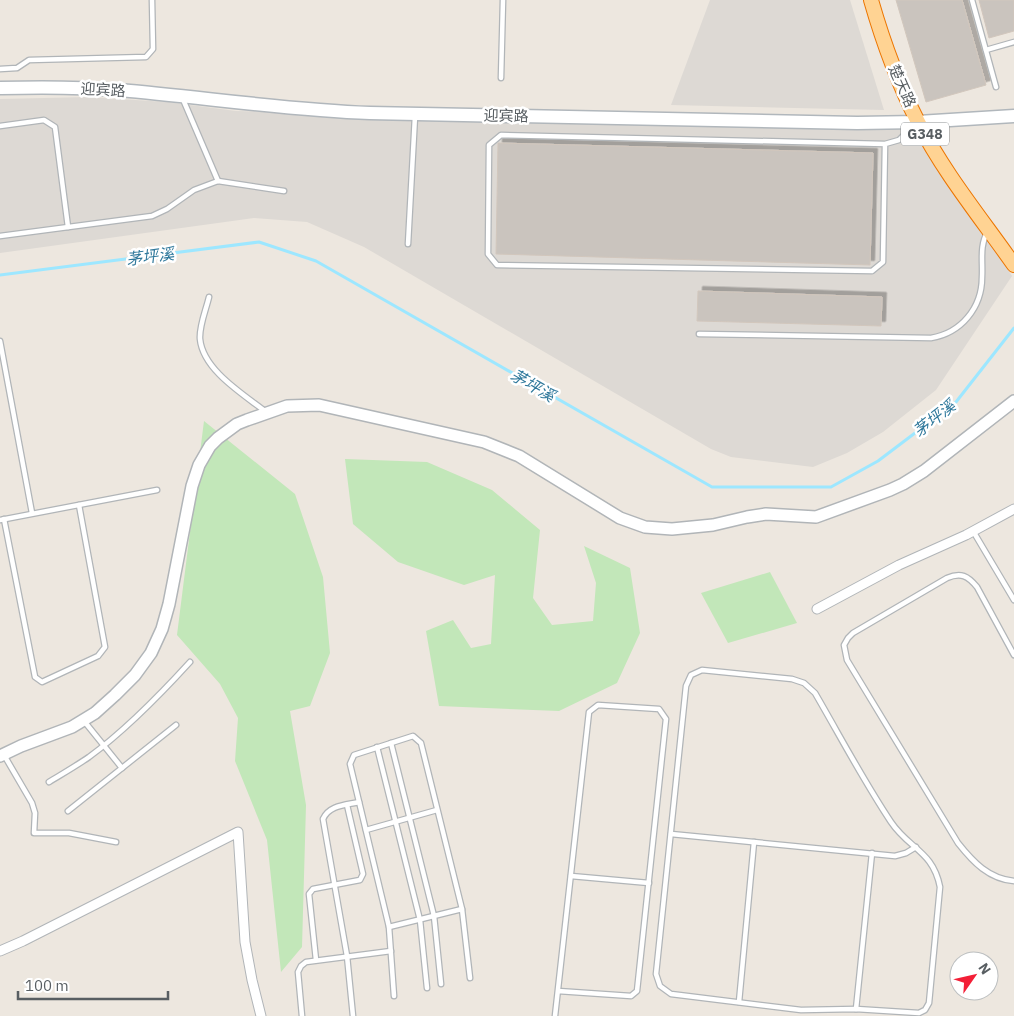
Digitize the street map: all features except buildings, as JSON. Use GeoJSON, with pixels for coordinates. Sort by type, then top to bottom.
{"type":"FeatureCollection","features":[{"type":"Feature","properties":{"kind":"highway","name":"楚天路"},"geometry":{"type":"LineString","coordinates":[[871,0],[892,63],[918,122],[954,181],[1010,260]]}},
{"type":"Feature","properties":{"kind":"main road","name":"迎宾路"},"geometry":{"type":"LineString","coordinates":[[0,88],[93,88],[335,112],[847,123],[918,122],[1014,116]]}},
{"type":"Feature","properties":{"kind":"street"},"geometry":{"type":"LineString","coordinates":[[2,755],[64,731],[84,720],[115,696],[135,675],[151,653],[162,628],[169,604],[192,486],[204,455],[227,430],[267,413],[292,405],[319,405],[484,442],[519,456],[620,518],[645,527],[672,529],[713,525],[766,514],[816,517],[890,490],[924,471],[1014,401]]}},
{"type":"Feature","properties":{"kind":"street"},"geometry":{"type":"LineString","coordinates":[[817,609],[898,565],[973,531],[1014,509]]}},
{"type":"Feature","properties":{"kind":"street"},"geometry":{"type":"LineString","coordinates":[[0,951],[23,942],[238,832],[245,942],[261,1016]]}},
{"type":"Feature","properties":{"kind":"lane"},"geometry":{"type":"LineString","coordinates":[[0,69],[17,68],[29,60],[146,57],[153,49],[152,0]]}},
{"type":"Feature","properties":{"kind":"lane"},"geometry":{"type":"LineString","coordinates":[[501,78],[503,0]]}},
{"type":"Feature","properties":{"kind":"lane"},"geometry":{"type":"LineString","coordinates":[[972,0],[996,87]]}},
{"type":"Feature","properties":{"kind":"lane"},"geometry":{"type":"LineString","coordinates":[[986,50],[1014,42]]}},
{"type":"Feature","properties":{"kind":"lane"},"geometry":{"type":"LineString","coordinates":[[182,97],[218,181]]}},
{"type":"Feature","properties":{"kind":"lane"},"geometry":{"type":"LineString","coordinates":[[408,244],[415,114]]}},
{"type":"Feature","properties":{"kind":"lane"},"geometry":{"type":"LineString","coordinates":[[0,126],[44,120],[55,127],[68,227]]}},
{"type":"Feature","properties":{"kind":"lane"},"geometry":{"type":"LineString","coordinates":[[885,144],[883,262],[872,271],[497,264],[488,254],[489,145],[502,135],[885,144],[900,140],[918,122]]}},
{"type":"Feature","properties":{"kind":"lane"},"geometry":{"type":"LineString","coordinates":[[0,236],[152,216],[167,209],[194,190],[218,181],[284,191]]}},
{"type":"Feature","properties":{"kind":"lane"},"geometry":{"type":"LineString","coordinates":[[699,334],[931,338],[942,336],[962,325],[978,299],[982,279],[982,250],[984,239],[989,230]]}},
{"type":"Feature","properties":{"kind":"lane"},"geometry":{"type":"LineString","coordinates":[[209,298],[200,339],[204,352],[211,365],[221,376],[267,413]]}},
{"type":"Feature","properties":{"kind":"lane"},"geometry":{"type":"LineString","coordinates":[[0,341],[32,514]]}},
{"type":"Feature","properties":{"kind":"lane"},"geometry":{"type":"LineString","coordinates":[[79,505],[105,647],[98,656],[42,682],[35,677],[2,519],[157,490]]}},
{"type":"Feature","properties":{"kind":"lane"},"geometry":{"type":"LineString","coordinates":[[973,531],[1014,600]]}},
{"type":"Feature","properties":{"kind":"lane"},"geometry":{"type":"LineString","coordinates":[[1014,655],[972,580],[964,575],[955,574],[853,633],[844,645],[847,660],[958,843],[967,855],[986,872],[997,878],[1014,881]]}},
{"type":"Feature","properties":{"kind":"lane"},"geometry":{"type":"LineString","coordinates":[[50,782],[88,757],[159,697],[190,662]]}},
{"type":"Feature","properties":{"kind":"lane"},"geometry":{"type":"LineString","coordinates":[[702,670],[792,679],[804,683],[814,693],[892,824],[933,864],[938,876],[940,887],[929,1003],[925,1010],[919,1013],[856,1009],[801,1010],[671,994],[660,986],[656,974],[671,834],[686,686],[691,675],[702,670]]}},
{"type":"Feature","properties":{"kind":"lane"},"geometry":{"type":"LineString","coordinates":[[555,1016],[589,712],[598,705],[659,709],[666,718],[638,991],[631,996],[558,991]]}},
{"type":"Feature","properties":{"kind":"lane"},"geometry":{"type":"LineString","coordinates":[[84,720],[122,768]]}},
{"type":"Feature","properties":{"kind":"lane"},"geometry":{"type":"LineString","coordinates":[[68,811],[176,725]]}},
{"type":"Feature","properties":{"kind":"lane"},"geometry":{"type":"LineString","coordinates":[[394,996],[389,927],[350,764],[354,755],[413,736],[421,744],[462,909],[470,978]]}},
{"type":"Feature","properties":{"kind":"lane"},"geometry":{"type":"LineString","coordinates":[[391,743],[434,916],[441,984]]}},
{"type":"Feature","properties":{"kind":"lane"},"geometry":{"type":"LineString","coordinates":[[376,747],[420,920],[427,988]]}},
{"type":"Feature","properties":{"kind":"lane"},"geometry":{"type":"LineString","coordinates":[[2,755],[32,802],[35,813],[34,833],[69,833],[116,842]]}},
{"type":"Feature","properties":{"kind":"lane"},"geometry":{"type":"LineString","coordinates":[[353,1016],[347,956],[323,819],[326,812],[332,808],[359,802]]}},
{"type":"Feature","properties":{"kind":"lane"},"geometry":{"type":"LineString","coordinates":[[316,960],[309,894],[314,889],[360,880],[363,874],[347,805]]}},
{"type":"Feature","properties":{"kind":"lane"},"geometry":{"type":"LineString","coordinates":[[366,830],[437,810]]}},
{"type":"Feature","properties":{"kind":"lane"},"geometry":{"type":"LineString","coordinates":[[671,834],[895,856],[906,853],[916,847]]}},
{"type":"Feature","properties":{"kind":"lane"},"geometry":{"type":"LineString","coordinates":[[739,1002],[754,842]]}},
{"type":"Feature","properties":{"kind":"lane"},"geometry":{"type":"LineString","coordinates":[[856,1009],[872,854]]}},
{"type":"Feature","properties":{"kind":"lane"},"geometry":{"type":"LineString","coordinates":[[571,876],[649,883]]}},
{"type":"Feature","properties":{"kind":"lane"},"geometry":{"type":"LineString","coordinates":[[389,927],[462,909]]}},
{"type":"Feature","properties":{"kind":"lane"},"geometry":{"type":"LineString","coordinates":[[302,1016],[298,972],[306,962],[391,951]]}},
{"type":"Feature","properties":{"kind":"lane"},"geometry":{"type":"LineString","coordinates":[[800,1016],[801,1010]]}},
{"type":"Feature","properties":{"kind":"shaded area"},"geometry":{"type":"Polygon","coordinates":[[[710,0],[850,0],[884,110],[671,105],[710,0]]]}},
{"type":"Feature","properties":{"kind":"shaded area"},"geometry":{"type":"Polygon","coordinates":[[[88,97],[167,102],[236,111],[915,129],[1012,276],[936,390],[883,432],[847,453],[813,467],[731,457],[711,449],[364,247],[307,222],[254,218],[0,253],[0,99],[88,97]]]}},
{"type":"Feature","properties":{"kind":"green space"},"geometry":{"type":"Polygon","coordinates":[[[204,421],[295,494],[323,577],[330,653],[310,706],[290,711],[306,805],[302,947],[281,972],[267,840],[235,761],[238,718],[220,684],[177,635],[204,421]]]}},
{"type":"Feature","properties":{"kind":"green space"},"geometry":{"type":"Polygon","coordinates":[[[345,459],[427,462],[492,490],[540,530],[533,598],[552,625],[593,621],[596,583],[584,546],[630,568],[640,633],[617,683],[559,711],[439,706],[426,631],[453,620],[471,648],[491,644],[495,575],[464,585],[398,562],[353,524],[345,459]]]}},
{"type":"Feature","properties":{"kind":"green space"},"geometry":{"type":"Polygon","coordinates":[[[770,572],[797,623],[728,643],[701,593],[770,572]]]}},
{"type":"Feature","properties":{"kind":"waterway","name":"茅坪溪"},"geometry":{"type":"LineString","coordinates":[[0,275],[259,242],[316,261],[712,487],[831,487],[878,461],[956,402],[1014,328]]}}]}
